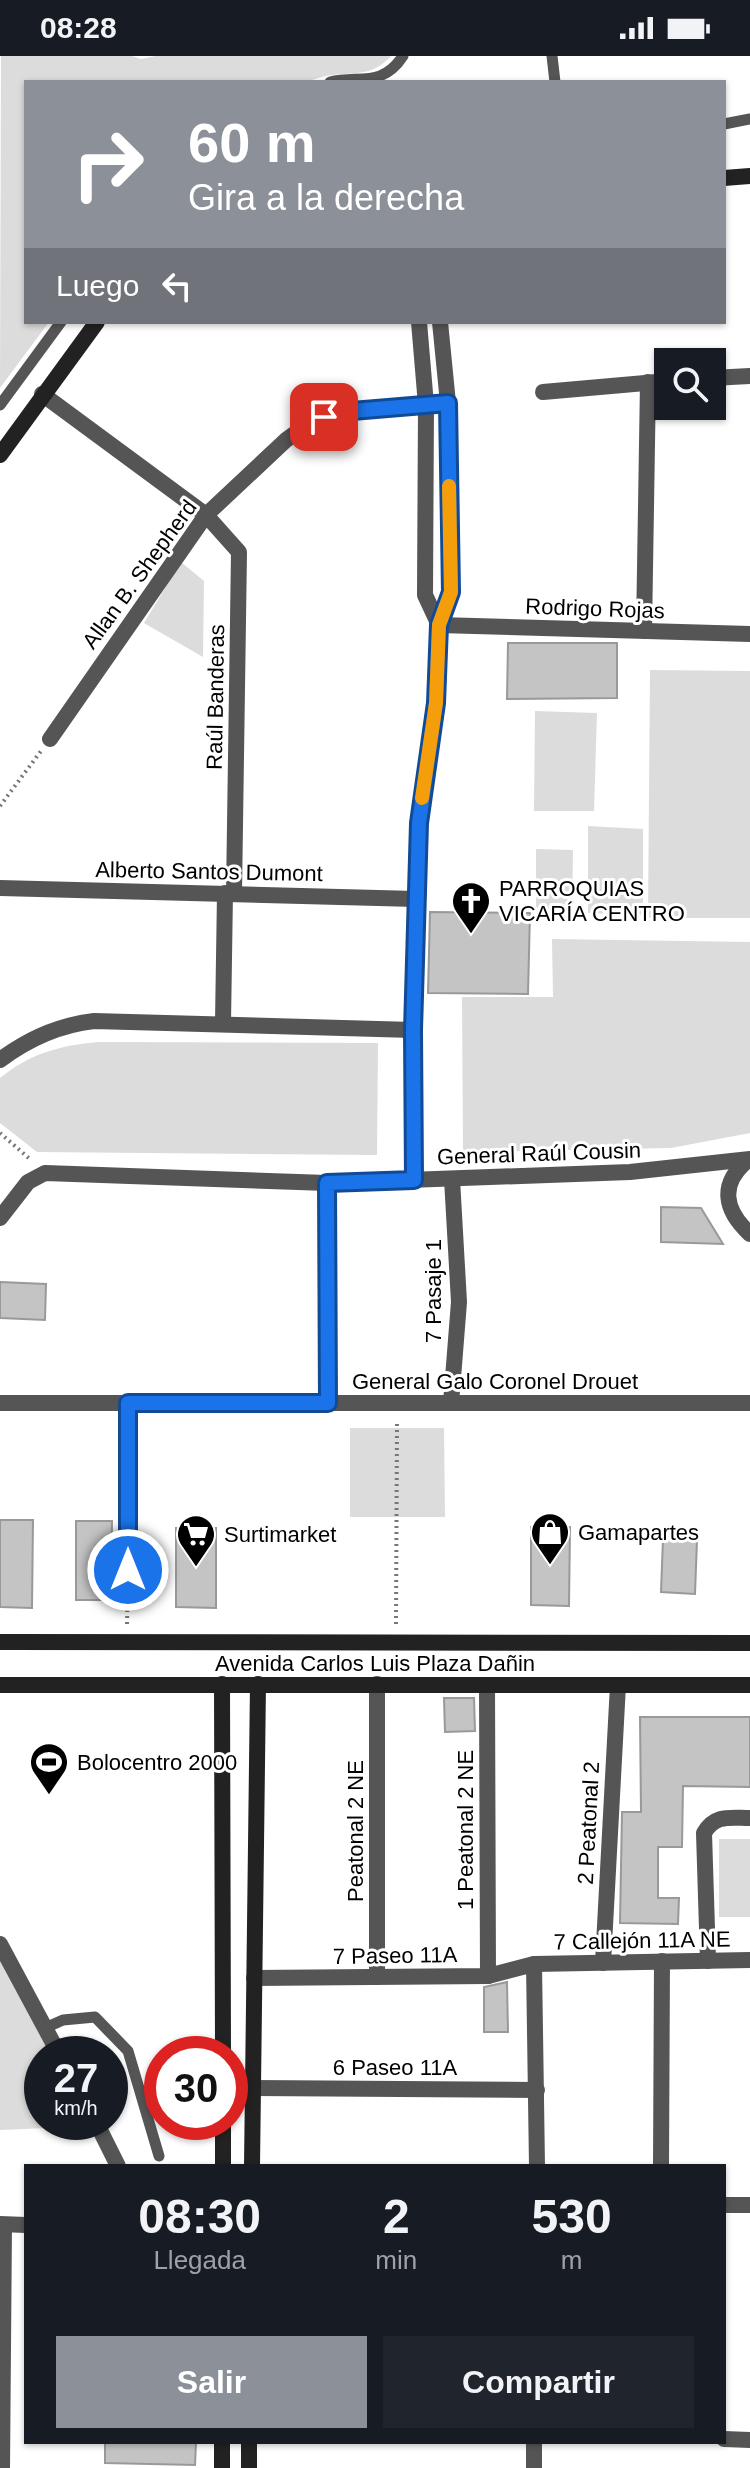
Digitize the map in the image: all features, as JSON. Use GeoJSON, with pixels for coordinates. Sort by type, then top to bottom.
{"type":"FeatureCollection","features":[{"type":"Feature","properties":{"kind":"main road"},"geometry":{"type":"LineString","coordinates":[[726,178],[750,176]]}},
{"type":"Feature","properties":{"kind":"main road"},"geometry":{"type":"LineString","coordinates":[[0,455],[95,324]]}},
{"type":"Feature","properties":{"kind":"main road","name":"Avenida Carlos Luis Plaza Dañin"},"geometry":{"type":"LineString","coordinates":[[0,1642],[750,1643]]}},
{"type":"Feature","properties":{"kind":"main road"},"geometry":{"type":"LineString","coordinates":[[222,1684],[223,2036]]}},
{"type":"Feature","properties":{"kind":"main road"},"geometry":{"type":"LineString","coordinates":[[252,2164],[258,1684]]}},
{"type":"Feature","properties":{"kind":"main road","name":"Avenida Carlos Luis Plaza Dañin"},"geometry":{"type":"LineString","coordinates":[[0,1685],[750,1685]]}},
{"type":"Feature","properties":{"kind":"main road"},"geometry":{"type":"LineString","coordinates":[[223,2140],[223,2164]]}},
{"type":"Feature","properties":{"kind":"main road"},"geometry":{"type":"LineString","coordinates":[[222,2444],[222,2468]]}},
{"type":"Feature","properties":{"kind":"main road"},"geometry":{"type":"LineString","coordinates":[[249,2444],[249,2468]]}},
{"type":"Feature","properties":{"kind":"street"},"geometry":{"type":"LineString","coordinates":[[419,324],[426,405],[425,595],[439,625]]}},
{"type":"Feature","properties":{"kind":"street"},"geometry":{"type":"LineString","coordinates":[[414,1180],[413,1030],[419,823],[436,703],[439,625],[451,592],[448,403],[440,324]]}},
{"type":"Feature","properties":{"kind":"street"},"geometry":{"type":"LineString","coordinates":[[726,377],[750,376]]}},
{"type":"Feature","properties":{"kind":"street"},"geometry":{"type":"LineString","coordinates":[[644,631],[648,382]]}},
{"type":"Feature","properties":{"kind":"street"},"geometry":{"type":"LineString","coordinates":[[543,392],[654,382]]}},
{"type":"Feature","properties":{"kind":"street","name":"Raúl Banderas"},"geometry":{"type":"LineString","coordinates":[[42,394],[206,515],[239,552],[223,1023]]}},
{"type":"Feature","properties":{"kind":"street","name":"Allan B. Shepherd"},"geometry":{"type":"LineString","coordinates":[[50,739],[206,515],[286,440],[324,417],[352,411],[448,403]]}},
{"type":"Feature","properties":{"kind":"street","name":"Rodrigo Rojas"},"geometry":{"type":"LineString","coordinates":[[439,625],[750,634]]}},
{"type":"Feature","properties":{"kind":"street","name":"Alberto Santos Dumont"},"geometry":{"type":"LineString","coordinates":[[0,888],[416,899]]}},
{"type":"Feature","properties":{"kind":"street"},"geometry":{"type":"LineString","coordinates":[[0,1060],[24,1042],[74,1023],[94,1021],[413,1030]]}},
{"type":"Feature","properties":{"kind":"street","name":"General Raúl Cousin"},"geometry":{"type":"LineString","coordinates":[[45,1173],[327,1183],[630,1172],[749,1160]]}},
{"type":"Feature","properties":{"kind":"street","name":"General Raúl Cousin"},"geometry":{"type":"LineString","coordinates":[[749,1160],[735,1170],[728,1196],[731,1212],[750,1234]]}},
{"type":"Feature","properties":{"kind":"street"},"geometry":{"type":"LineString","coordinates":[[0,1218],[22,1188],[45,1173]]}},
{"type":"Feature","properties":{"kind":"street","name":"7 Pasaje 1"},"geometry":{"type":"LineString","coordinates":[[451,1403],[459,1302],[452,1179]]}},
{"type":"Feature","properties":{"kind":"street"},"geometry":{"type":"LineString","coordinates":[[327,1183],[328,1403]]}},
{"type":"Feature","properties":{"kind":"street","name":"General Galo Coronel Drouet"},"geometry":{"type":"LineString","coordinates":[[0,1403],[750,1403]]}},
{"type":"Feature","properties":{"kind":"street"},"geometry":{"type":"LineString","coordinates":[[128,1403],[128,1570]]}},
{"type":"Feature","properties":{"kind":"street","name":"Peatonal 2 NE"},"geometry":{"type":"LineString","coordinates":[[377,1684],[377,1977]]}},
{"type":"Feature","properties":{"kind":"street","name":"1 Peatonal 2 NE"},"geometry":{"type":"LineString","coordinates":[[487,1685],[488,1976]]}},
{"type":"Feature","properties":{"kind":"street","name":"2 Peatonal 2"},"geometry":{"type":"LineString","coordinates":[[603,1963],[618,1685]]}},
{"type":"Feature","properties":{"kind":"street"},"geometry":{"type":"LineString","coordinates":[[708,1961],[704,1833],[710,1823],[719,1818],[750,1818]]}},
{"type":"Feature","properties":{"kind":"street"},"geometry":{"type":"LineString","coordinates":[[0,1944],[49,2036]]}},
{"type":"Feature","properties":{"kind":"street","name":"7 Callejón 11A NE"},"geometry":{"type":"LineString","coordinates":[[534,1964],[750,1960]]}},
{"type":"Feature","properties":{"kind":"street"},"geometry":{"type":"LineString","coordinates":[[661,2164],[662,1961]]}},
{"type":"Feature","properties":{"kind":"street"},"geometry":{"type":"LineString","coordinates":[[534,1964],[537,2164]]}},
{"type":"Feature","properties":{"kind":"street","name":"7 Paseo 11A"},"geometry":{"type":"LineString","coordinates":[[254,1978],[488,1976],[534,1964]]}},
{"type":"Feature","properties":{"kind":"street","name":"6 Paseo 11A"},"geometry":{"type":"LineString","coordinates":[[253,2088],[537,2090]]}},
{"type":"Feature","properties":{"kind":"street"},"geometry":{"type":"LineString","coordinates":[[105,2140],[117,2164]]}},
{"type":"Feature","properties":{"kind":"street"},"geometry":{"type":"LineString","coordinates":[[726,2205],[750,2205]]}},
{"type":"Feature","properties":{"kind":"street"},"geometry":{"type":"LineString","coordinates":[[2,2468],[2,2224],[24,2225]]}},
{"type":"Feature","properties":{"kind":"street"},"geometry":{"type":"LineString","coordinates":[[726,2439],[750,2440]]}},
{"type":"Feature","properties":{"kind":"street"},"geometry":{"type":"LineString","coordinates":[[534,2444],[534,2468]]}},
{"type":"Feature","properties":{"kind":"lane"},"geometry":{"type":"LineString","coordinates":[[368,80],[388,72],[403,56]]}},
{"type":"Feature","properties":{"kind":"lane"},"geometry":{"type":"LineString","coordinates":[[552,56],[555,80]]}},
{"type":"Feature","properties":{"kind":"lane"},"geometry":{"type":"LineString","coordinates":[[726,124],[750,119]]}},
{"type":"Feature","properties":{"kind":"lane"},"geometry":{"type":"LineString","coordinates":[[0,405],[60,324]]}},
{"type":"Feature","properties":{"kind":"lane"},"geometry":{"type":"LineString","coordinates":[[45,2028],[63,2020],[95,2017],[128,2051],[159,2156]]}},
{"type":"Feature","properties":{"kind":"path"},"geometry":{"type":"LineString","coordinates":[[0,806],[50,739]]}},
{"type":"Feature","properties":{"kind":"path"},"geometry":{"type":"LineString","coordinates":[[0,1133],[45,1173]]}},
{"type":"Feature","properties":{"kind":"path"},"geometry":{"type":"LineString","coordinates":[[396,1643],[397,1403]]}},
{"type":"Feature","properties":{"kind":"path"},"geometry":{"type":"LineString","coordinates":[[127,1642],[128,1570]]}},
{"type":"Feature","properties":{"kind":"shaded area"},"geometry":{"type":"Polygon","coordinates":[[[1,56],[132,56],[141,59],[156,56],[391,56],[372,70],[313,80],[24,80],[24,324],[48,324],[0,388],[1,56]]]}},
{"type":"Feature","properties":{"kind":"shaded area"},"geometry":{"type":"Polygon","coordinates":[[[181,562],[204,581],[203,657],[144,623],[181,562]]]}},
{"type":"Feature","properties":{"kind":"shaded area"},"geometry":{"type":"Polygon","coordinates":[[[650,670],[750,671],[750,918],[648,918],[650,670]]]}},
{"type":"Feature","properties":{"kind":"shaded area"},"geometry":{"type":"Polygon","coordinates":[[[535,711],[597,713],[594,811],[534,811],[535,711]]]}},
{"type":"Feature","properties":{"kind":"shaded area"},"geometry":{"type":"Polygon","coordinates":[[[588,826],[643,829],[643,915],[588,913],[588,826]]]}},
{"type":"Feature","properties":{"kind":"shaded area"},"geometry":{"type":"Polygon","coordinates":[[[536,849],[573,850],[572,913],[536,913],[536,849]]]}},
{"type":"Feature","properties":{"kind":"shaded area"},"geometry":{"type":"Polygon","coordinates":[[[552,939],[750,942],[750,1133],[671,1148],[463,1152],[462,997],[553,997],[552,939]]]}},
{"type":"Feature","properties":{"kind":"shaded area"},"geometry":{"type":"Polygon","coordinates":[[[98,1042],[378,1043],[377,1155],[37,1152],[0,1123],[0,1078],[46,1052],[98,1042]]]}},
{"type":"Feature","properties":{"kind":"shaded area"},"geometry":{"type":"Polygon","coordinates":[[[350,1428],[444,1428],[445,1517],[350,1517],[350,1428]]]}},
{"type":"Feature","properties":{"kind":"shaded area"},"geometry":{"type":"Polygon","coordinates":[[[719,1839],[750,1839],[750,1917],[719,1917],[719,1839]]]}},
{"type":"Feature","properties":{"kind":"shaded area"},"geometry":{"type":"Polygon","coordinates":[[[0,1947],[48,2036],[24,2036],[24,2129],[0,2130],[0,1947]]]}},
{"type":"Feature","properties":{"kind":"building"},"geometry":{"type":"Polygon","coordinates":[[[508,643],[617,643],[617,698],[507,699],[508,643]]]}},
{"type":"Feature","properties":{"kind":"building"},"geometry":{"type":"Polygon","coordinates":[[[430,912],[530,913],[528,994],[428,993],[430,912]]]}},
{"type":"Feature","properties":{"kind":"building"},"geometry":{"type":"Polygon","coordinates":[[[661,1207],[701,1208],[723,1244],[661,1242],[661,1207]]]}},
{"type":"Feature","properties":{"kind":"building"},"geometry":{"type":"Polygon","coordinates":[[[0,1282],[46,1284],[45,1320],[0,1318],[0,1282]]]}},
{"type":"Feature","properties":{"kind":"building"},"geometry":{"type":"Polygon","coordinates":[[[0,1520],[33,1520],[32,1608],[0,1607],[0,1520]]]}},
{"type":"Feature","properties":{"kind":"building"},"geometry":{"type":"Polygon","coordinates":[[[76,1521],[112,1521],[111,1600],[76,1600],[76,1521]]]}},
{"type":"Feature","properties":{"kind":"building","name":"Gamapartes"},"geometry":{"type":"Polygon","coordinates":[[[531,1527],[570,1527],[569,1606],[531,1605],[531,1527]]]}},
{"type":"Feature","properties":{"kind":"building","name":"Surtimarket"},"geometry":{"type":"Polygon","coordinates":[[[176,1528],[216,1528],[216,1608],[176,1607],[176,1528]]]}},
{"type":"Feature","properties":{"kind":"building"},"geometry":{"type":"Polygon","coordinates":[[[663,1539],[697,1540],[695,1594],[661,1592],[663,1539]]]}},
{"type":"Feature","properties":{"kind":"building"},"geometry":{"type":"Polygon","coordinates":[[[444,1698],[474,1698],[475,1731],[445,1732],[444,1698]]]}},
{"type":"Feature","properties":{"kind":"building"},"geometry":{"type":"Polygon","coordinates":[[[640,1717],[750,1717],[750,1787],[683,1786],[682,1847],[658,1847],[658,1898],[679,1898],[678,1924],[620,1923],[622,1812],[641,1812],[640,1717]]]}},
{"type":"Feature","properties":{"kind":"building"},"geometry":{"type":"Polygon","coordinates":[[[507,1982],[508,2032],[484,2032],[484,1987],[507,1982]]]}},
{"type":"Feature","properties":{"kind":"building"},"geometry":{"type":"Polygon","coordinates":[[[105,2444],[196,2444],[195,2465],[105,2463],[105,2444]]]}},
{"type":"Feature","properties":{"kind":"slow traffic"},"geometry":{"type":"LineString","coordinates":[[422,798],[436,703],[439,625],[451,592],[449,486]]}},
{"type":"Feature","properties":{"kind":"place","name":"PARROQUIAS VICARÍA CENTRO"},"geometry":{"type":"Point","coordinates":[471,935]}},
{"type":"Feature","properties":{"kind":"place","name":"Gamapartes"},"geometry":{"type":"Point","coordinates":[550,1566]}},
{"type":"Feature","properties":{"kind":"place","name":"Surtimarket"},"geometry":{"type":"Point","coordinates":[196,1568]}},
{"type":"Feature","properties":{"kind":"place","name":"Bolocentro 2000"},"geometry":{"type":"Point","coordinates":[49,1796]}},
{"type":"Feature","properties":{"kind":"route"},"geometry":{"type":"LineString","coordinates":[[128,1570],[128,1403],[328,1403],[327,1183],[414,1180],[413,1030],[419,823],[436,703],[439,625],[451,592],[448,403],[352,411],[324,417]]}}]}
